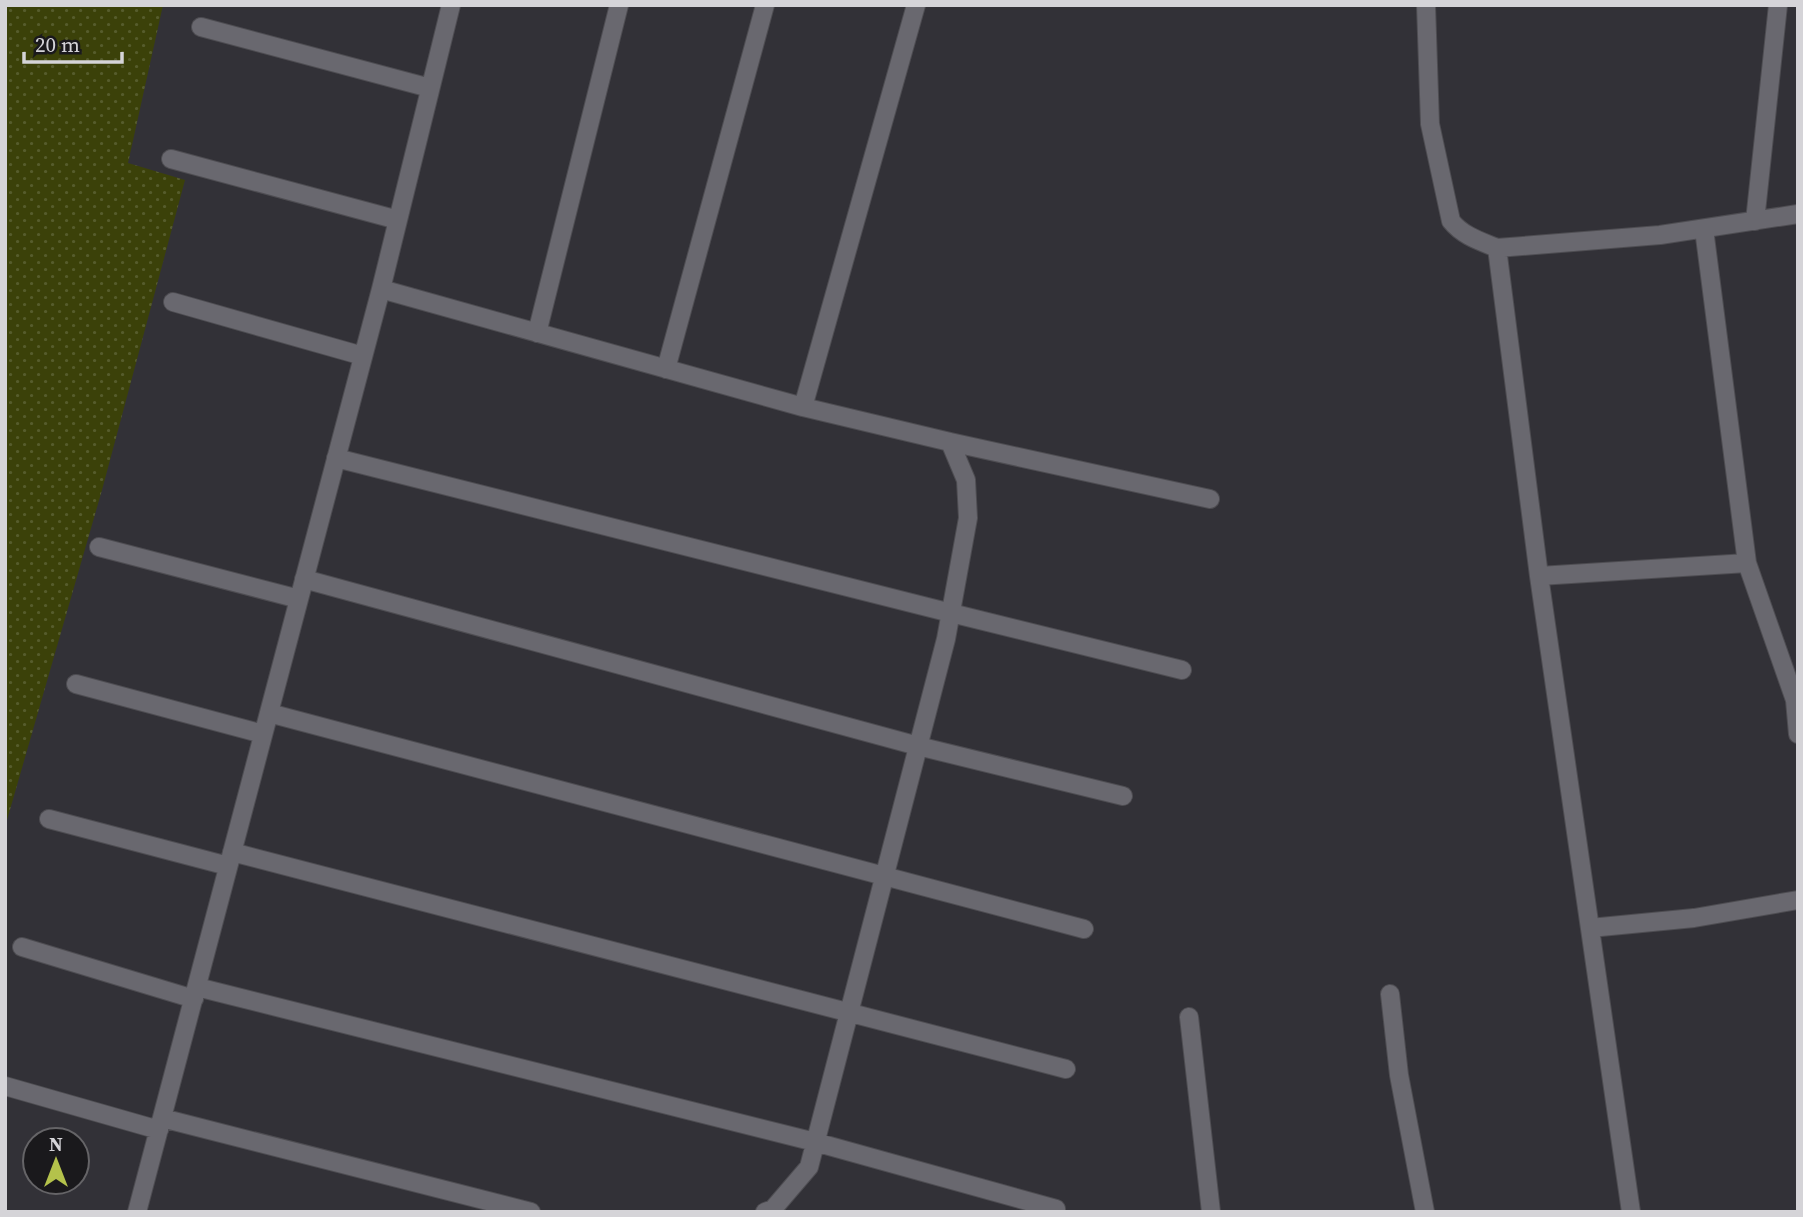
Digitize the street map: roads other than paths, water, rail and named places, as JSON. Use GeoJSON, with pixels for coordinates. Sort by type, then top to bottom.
{"type":"FeatureCollection","features":[{"type":"Feature","properties":{"kind":"street"},"geometry":{"type":"LineString","coordinates":[[137,1212],[381,289],[450,5]]}},
{"type":"Feature","properties":{"kind":"street"},"geometry":{"type":"LineString","coordinates":[[537,333],[619,5]]}},
{"type":"Feature","properties":{"kind":"street"},"geometry":{"type":"LineString","coordinates":[[666,369],[765,5]]}},
{"type":"Feature","properties":{"kind":"street"},"geometry":{"type":"LineString","coordinates":[[803,407],[916,5]]}},
{"type":"Feature","properties":{"kind":"street"},"geometry":{"type":"LineString","coordinates":[[1426,5],[1430,124],[1451,221],[1458,230],[1472,238],[1497,248],[1660,235],[1798,214]]}},
{"type":"Feature","properties":{"kind":"street"},"geometry":{"type":"LineString","coordinates":[[1755,221],[1778,5]]}},
{"type":"Feature","properties":{"kind":"street"},"geometry":{"type":"LineString","coordinates":[[201,27],[430,88]]}},
{"type":"Feature","properties":{"kind":"street"},"geometry":{"type":"LineString","coordinates":[[171,159],[398,220]]}},
{"type":"Feature","properties":{"kind":"street"},"geometry":{"type":"LineString","coordinates":[[1704,229],[1747,563],[1795,700],[1798,734]]}},
{"type":"Feature","properties":{"kind":"street"},"geometry":{"type":"LineString","coordinates":[[1497,248],[1539,576],[1631,1212]]}},
{"type":"Feature","properties":{"kind":"street"},"geometry":{"type":"LineString","coordinates":[[381,289],[803,407],[1210,499]]}},
{"type":"Feature","properties":{"kind":"street"},"geometry":{"type":"LineString","coordinates":[[173,302],[363,356]]}},
{"type":"Feature","properties":{"kind":"street"},"geometry":{"type":"LineString","coordinates":[[765,1212],[773,1209],[809,1167],[946,639],[968,518],[966,481],[950,442]]}},
{"type":"Feature","properties":{"kind":"street"},"geometry":{"type":"LineString","coordinates":[[336,458],[1182,670]]}},
{"type":"Feature","properties":{"kind":"street"},"geometry":{"type":"LineString","coordinates":[[99,547],[299,599]]}},
{"type":"Feature","properties":{"kind":"street"},"geometry":{"type":"LineString","coordinates":[[1539,576],[1747,563]]}},
{"type":"Feature","properties":{"kind":"street"},"geometry":{"type":"LineString","coordinates":[[304,579],[918,746],[1123,796]]}},
{"type":"Feature","properties":{"kind":"street"},"geometry":{"type":"LineString","coordinates":[[76,684],[263,734]]}},
{"type":"Feature","properties":{"kind":"street"},"geometry":{"type":"LineString","coordinates":[[269,713],[1084,929]]}},
{"type":"Feature","properties":{"kind":"street"},"geometry":{"type":"LineString","coordinates":[[49,819],[230,859],[849,1012],[1066,1069]]}},
{"type":"Feature","properties":{"kind":"street"},"geometry":{"type":"LineString","coordinates":[[1590,928],[1694,918],[1798,900]]}},
{"type":"Feature","properties":{"kind":"street"},"geometry":{"type":"LineString","coordinates":[[22,947],[195,993],[816,1142],[1056,1209]]}},
{"type":"Feature","properties":{"kind":"street"},"geometry":{"type":"LineString","coordinates":[[1390,993],[1399,1074],[1425,1212]]}},
{"type":"Feature","properties":{"kind":"street"},"geometry":{"type":"LineString","coordinates":[[1189,1017],[1211,1212]]}},
{"type":"Feature","properties":{"kind":"street"},"geometry":{"type":"LineString","coordinates":[[5,1086],[531,1212]]}}]}
